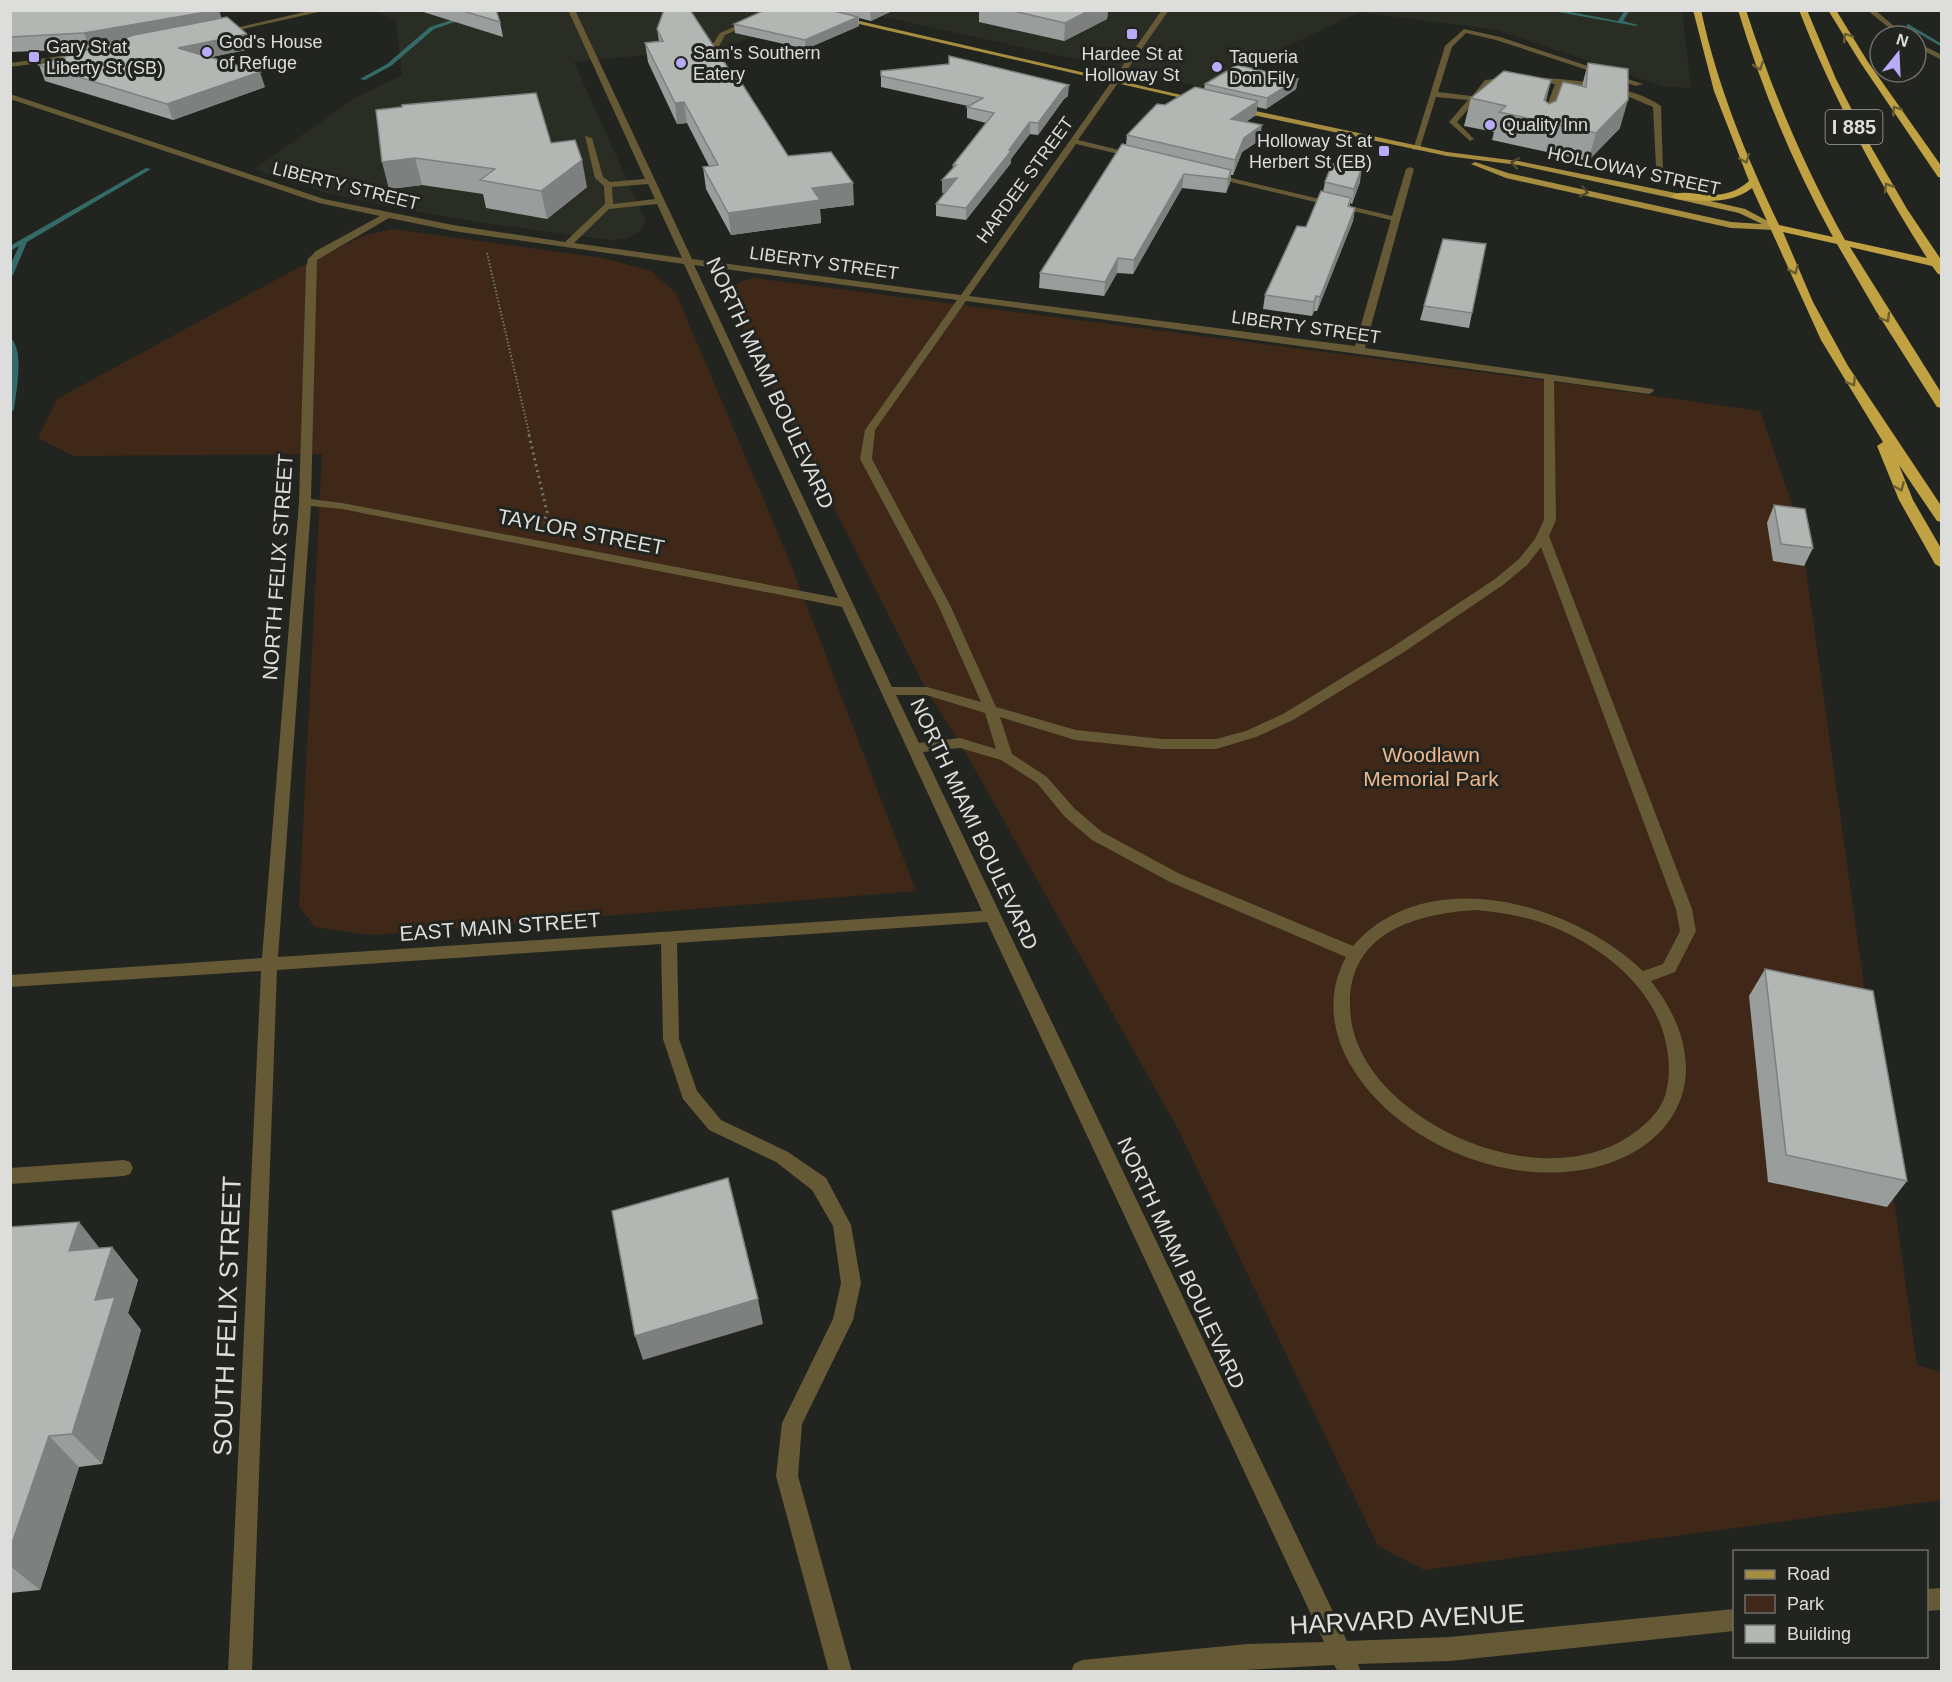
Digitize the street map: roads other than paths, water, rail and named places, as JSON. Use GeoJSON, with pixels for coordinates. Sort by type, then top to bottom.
{"type":"FeatureCollection","features":[{"type":"Feature","properties":{"kind":"highway"},"geometry":{"type":"LineString","coordinates":[[1697,10],[1705,48],[1725,108],[1754,181],[1813,313],[1872,413],[1941,518]]}},
{"type":"Feature","properties":{"kind":"highway"},"geometry":{"type":"LineString","coordinates":[[1742,10],[1766,85],[1798,161],[1856,268],[1941,404]]}},
{"type":"Feature","properties":{"kind":"highway","name":"I 885"},"geometry":{"type":"LineString","coordinates":[[1803,10],[1836,91],[1875,166],[1941,272]]}},
{"type":"Feature","properties":{"kind":"highway"},"geometry":{"type":"LineString","coordinates":[[1832,10],[1864,62],[1941,175]]}},
{"type":"Feature","properties":{"kind":"highway"},"geometry":{"type":"LineString","coordinates":[[1676,196],[1728,197],[1746,191],[1754,181]]}},
{"type":"Feature","properties":{"kind":"highway","name":"HOLLOWAY STREET"},"geometry":{"type":"LineString","coordinates":[[1775,227],[1941,264]]}},
{"type":"Feature","properties":{"kind":"highway"},"geometry":{"type":"LineString","coordinates":[[1872,413],[1906,500],[1941,564]]}},
{"type":"Feature","properties":{"kind":"main road"},"geometry":{"type":"LineString","coordinates":[[801,10],[1213,103]]}},
{"type":"Feature","properties":{"kind":"main road","name":"HOLLOWAY STREET"},"geometry":{"type":"LineString","coordinates":[[1224,106],[1416,148],[1518,163],[1676,196],[1742,211],[1775,227]]}},
{"type":"Feature","properties":{"kind":"main road","name":"HOLLOWAY STREET"},"geometry":{"type":"LineString","coordinates":[[1447,154],[1506,175],[1731,225],[1775,227]]}},
{"type":"Feature","properties":{"kind":"street"},"geometry":{"type":"LineString","coordinates":[[281,10],[293,17]]}},
{"type":"Feature","properties":{"kind":"street"},"geometry":{"type":"LineString","coordinates":[[216,33],[325,10]]}},
{"type":"Feature","properties":{"kind":"street","name":"NORTH MIAMI BOULEVARD"},"geometry":{"type":"LineString","coordinates":[[571,10],[992,916],[1346,1662]]}},
{"type":"Feature","properties":{"kind":"street"},"geometry":{"type":"LineString","coordinates":[[712,52],[722,34],[779,10]]}},
{"type":"Feature","properties":{"kind":"street","name":"HARDEE STREET"},"geometry":{"type":"LineString","coordinates":[[1006,756],[993,711],[951,618],[866,459],[870,430],[1166,10]]}},
{"type":"Feature","properties":{"kind":"street"},"geometry":{"type":"LineString","coordinates":[[1870,10],[1888,24]]}},
{"type":"Feature","properties":{"kind":"street"},"geometry":{"type":"LineString","coordinates":[[1416,148],[1449,46],[1464,31],[1498,38],[1639,84]]}},
{"type":"Feature","properties":{"kind":"street"},"geometry":{"type":"LineString","coordinates":[[10,65],[90,54]]}},
{"type":"Feature","properties":{"kind":"street"},"geometry":{"type":"LineString","coordinates":[[1470,139],[1452,122],[1488,82],[1529,79],[1616,89],[1657,106],[1660,169],[1654,175]]}},
{"type":"Feature","properties":{"kind":"street"},"geometry":{"type":"LineString","coordinates":[[1543,128],[1559,83]]}},
{"type":"Feature","properties":{"kind":"street"},"geometry":{"type":"LineString","coordinates":[[1433,94],[1474,98]]}},
{"type":"Feature","properties":{"kind":"street","name":"LIBERTY STREET"},"geometry":{"type":"LineString","coordinates":[[10,96],[278,187],[386,216],[688,262],[1359,350],[1649,391]]}},
{"type":"Feature","properties":{"kind":"street"},"geometry":{"type":"LineString","coordinates":[[588,138],[599,178],[608,185],[651,181]]}},
{"type":"Feature","properties":{"kind":"street"},"geometry":{"type":"LineString","coordinates":[[1073,141],[1143,158]]}},
{"type":"Feature","properties":{"kind":"street"},"geometry":{"type":"LineString","coordinates":[[1359,350],[1410,169]]}},
{"type":"Feature","properties":{"kind":"street"},"geometry":{"type":"LineString","coordinates":[[1201,174],[1396,219]]}},
{"type":"Feature","properties":{"kind":"street"},"geometry":{"type":"LineString","coordinates":[[567,245],[609,205],[608,185]]}},
{"type":"Feature","properties":{"kind":"street"},"geometry":{"type":"LineString","coordinates":[[606,207],[660,201]]}},
{"type":"Feature","properties":{"kind":"street","name":"NORTH FELIX STREET"},"geometry":{"type":"LineString","coordinates":[[270,963],[305,502],[313,260],[330,245],[386,216]]}},
{"type":"Feature","properties":{"kind":"street"},"geometry":{"type":"LineString","coordinates":[[888,691],[927,691],[1075,735],[1124,741],[1216,744],[1251,734],[1298,711],[1399,649],[1499,582],[1523,562],[1543,536],[1550,520],[1549,377]]}},
{"type":"Feature","properties":{"kind":"street","name":"TAYLOR STREET"},"geometry":{"type":"LineString","coordinates":[[305,502],[342,506],[848,604]]}},
{"type":"Feature","properties":{"kind":"street"},"geometry":{"type":"LineString","coordinates":[[1543,536],[1684,909],[1688,931],[1669,968],[1640,978]]}},
{"type":"Feature","properties":{"kind":"street"},"geometry":{"type":"LineString","coordinates":[[914,748],[960,743],[1006,756],[1042,780],[1069,812],[1097,836],[1174,878],[1355,954]]}},
{"type":"Feature","properties":{"kind":"street"},"geometry":{"type":"LineString","coordinates":[[1475,904],[1526,912],[1579,932],[1610,951],[1640,978],[1665,1011],[1675,1035],[1680,1059],[1676,1096],[1664,1117],[1641,1140],[1611,1156],[1574,1165],[1542,1165],[1509,1161],[1472,1151],[1418,1124],[1385,1098],[1354,1056],[1343,1026],[1340,1005],[1344,977],[1355,954],[1376,932],[1412,913],[1450,905],[1475,904]]}},
{"type":"Feature","properties":{"kind":"street","name":"EAST MAIN STREET"},"geometry":{"type":"LineString","coordinates":[[10,981],[992,916]]}},
{"type":"Feature","properties":{"kind":"street"},"geometry":{"type":"LineString","coordinates":[[669,937],[671,1039],[689,1094],[715,1125],[782,1157],[819,1184],[842,1225],[851,1283],[843,1320],[792,1423],[787,1476],[842,1671]]}},
{"type":"Feature","properties":{"kind":"street","name":"SOUTH FELIX STREET"},"geometry":{"type":"LineString","coordinates":[[240,1671],[270,963]]}},
{"type":"Feature","properties":{"kind":"street"},"geometry":{"type":"LineString","coordinates":[[10,1176],[124,1168]]}},
{"type":"Feature","properties":{"kind":"street","name":"HARVARD AVENUE"},"geometry":{"type":"LineString","coordinates":[[1082,1671],[1247,1656],[1346,1662],[1733,1620]]}},
{"type":"Feature","properties":{"kind":"waterway"},"geometry":{"type":"LineString","coordinates":[[363,79],[389,65],[432,28],[488,10]]}},
{"type":"Feature","properties":{"kind":"waterway"},"geometry":{"type":"LineString","coordinates":[[1549,10],[1620,22]]}},
{"type":"Feature","properties":{"kind":"waterway"},"geometry":{"type":"LineString","coordinates":[[1620,22],[1628,10]]}},
{"type":"Feature","properties":{"kind":"waterway"},"geometry":{"type":"LineString","coordinates":[[1620,22],[1636,25]]}},
{"type":"Feature","properties":{"kind":"waterway"},"geometry":{"type":"LineString","coordinates":[[1928,37],[1942,46]]}},
{"type":"Feature","properties":{"kind":"waterway"},"geometry":{"type":"LineString","coordinates":[[10,249],[148,169]]}},
{"type":"Feature","properties":{"kind":"waterway"},"geometry":{"type":"LineString","coordinates":[[10,275],[24,242]]}},
{"type":"Feature","properties":{"kind":"waterway"},"geometry":{"type":"LineString","coordinates":[[10,339],[15,366],[10,410]]}},
{"type":"Feature","properties":{"kind":"place","name":"Hardee St at Holloway St"},"geometry":{"type":"Point","coordinates":[1132,34]}},
{"type":"Feature","properties":{"kind":"place","name":"God's House of Refuge"},"geometry":{"type":"Point","coordinates":[207,52]}},
{"type":"Feature","properties":{"kind":"place","name":"Gary St at Liberty St (SB)"},"geometry":{"type":"Point","coordinates":[34,57]}},
{"type":"Feature","properties":{"kind":"place","name":"Sam's Southern Eatery"},"geometry":{"type":"Point","coordinates":[681,63]}},
{"type":"Feature","properties":{"kind":"place","name":"Taqueria Don Fily"},"geometry":{"type":"Point","coordinates":[1217,67]}},
{"type":"Feature","properties":{"kind":"place","name":"Quality Inn"},"geometry":{"type":"Point","coordinates":[1490,125]}},
{"type":"Feature","properties":{"kind":"place","name":"Holloway St at Herbert St (EB)"},"geometry":{"type":"Point","coordinates":[1384,151]}},
{"type":"Feature","properties":{"kind":"park label","name":"Woodlawn Memorial Park"},"geometry":{"type":"Point","coordinates":[1431,767]}}]}
